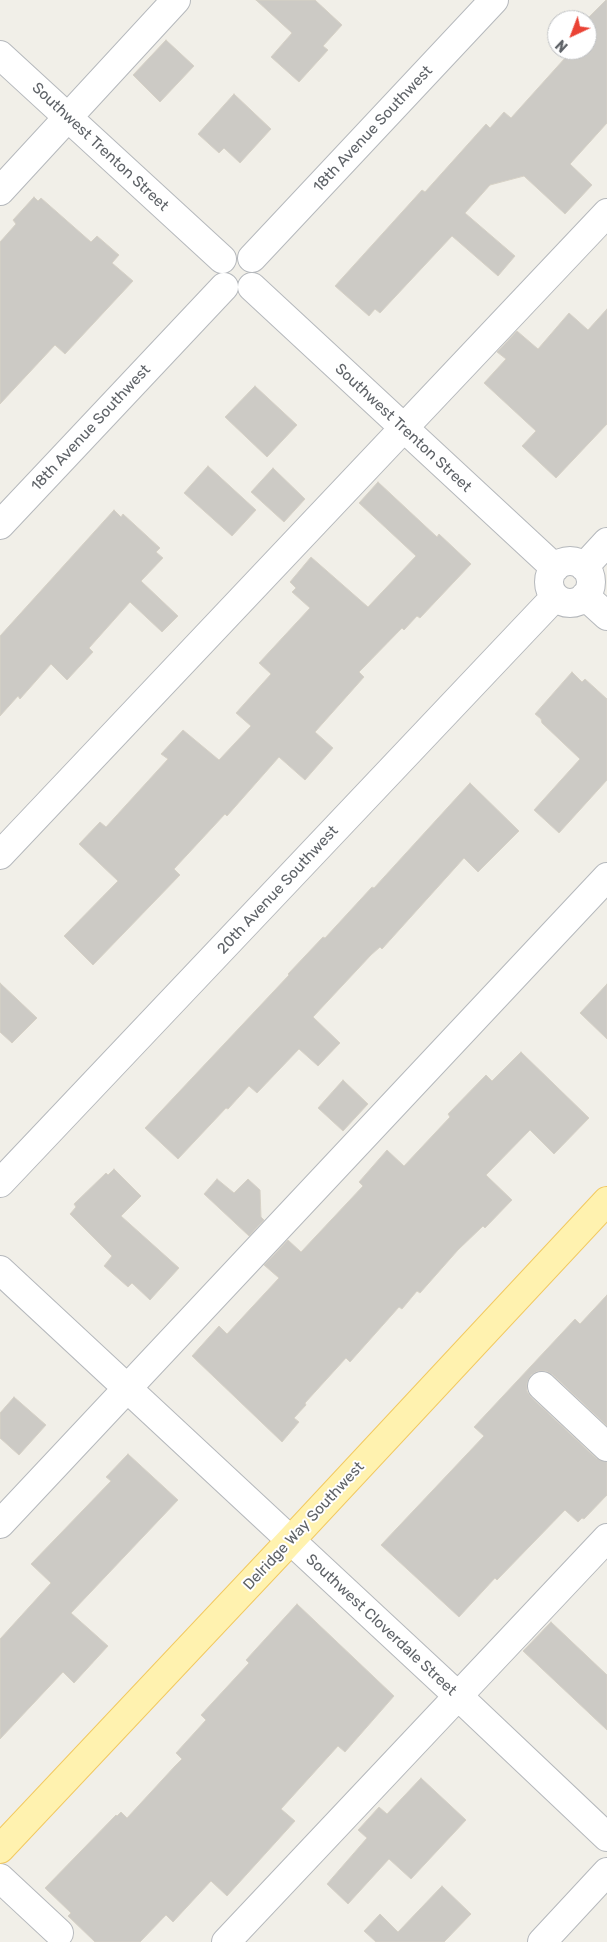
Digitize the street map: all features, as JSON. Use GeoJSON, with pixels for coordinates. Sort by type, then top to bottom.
{"type":"FeatureCollection","features":[{"type":"Feature","properties":{"kind":"main road","name":"Delridge Way Southwest"},"geometry":{"type":"LineString","coordinates":[[0,1849],[607,1201]]}},
{"type":"Feature","properties":{"kind":"street"},"geometry":{"type":"LineString","coordinates":[[0,191],[176,0]]}},
{"type":"Feature","properties":{"kind":"street","name":"18th Avenue Southwest"},"geometry":{"type":"LineString","coordinates":[[252,258],[494,0]]}},
{"type":"Feature","properties":{"kind":"street","name":"Southwest Trenton Street"},"geometry":{"type":"LineString","coordinates":[[0,55],[222,259]]}},
{"type":"Feature","properties":{"kind":"street"},"geometry":{"type":"LineString","coordinates":[[0,855],[607,213]]}},
{"type":"Feature","properties":{"kind":"street"},"geometry":{"type":"LineString","coordinates":[[237,252],[244,253],[252,258],[257,266],[258,273],[252,287],[243,292],[236,293],[224,287],[217,275],[217,268],[222,259],[230,253],[237,252]]}},
{"type":"Feature","properties":{"kind":"street","name":"18th Avenue Southwest"},"geometry":{"type":"LineString","coordinates":[[0,526],[224,287]]}},
{"type":"Feature","properties":{"kind":"street","name":"Southwest Trenton Street"},"geometry":{"type":"LineString","coordinates":[[252,287],[555,568]]}},
{"type":"Feature","properties":{"kind":"street"},"geometry":{"type":"LineString","coordinates":[[584,567],[607,542]]}},
{"type":"Feature","properties":{"kind":"street"},"geometry":{"type":"LineString","coordinates":[[569,561],[576,562],[584,567],[590,577],[591,584],[585,596],[579,601],[572,603],[565,602],[555,596],[550,584],[550,577],[555,568],[569,561]]}},
{"type":"Feature","properties":{"kind":"street","name":"20th Avenue Southwest"},"geometry":{"type":"LineString","coordinates":[[0,1183],[555,596]]}},
{"type":"Feature","properties":{"kind":"street"},"geometry":{"type":"LineString","coordinates":[[585,596],[607,616]]}},
{"type":"Feature","properties":{"kind":"street"},"geometry":{"type":"LineString","coordinates":[[0,1524],[607,877]]}},
{"type":"Feature","properties":{"kind":"street","name":"Southwest Cloverdale Street"},"geometry":{"type":"LineString","coordinates":[[0,1270],[457,1695],[607,1838]]}},
{"type":"Feature","properties":{"kind":"street"},"geometry":{"type":"LineString","coordinates":[[542,1386],[607,1447]]}},
{"type":"Feature","properties":{"kind":"street"},"geometry":{"type":"LineString","coordinates":[[226,1942],[607,1538]]}},
{"type":"Feature","properties":{"kind":"street"},"geometry":{"type":"LineString","coordinates":[[542,1942],[607,1872]]}},
{"type":"Feature","properties":{"kind":"street"},"geometry":{"type":"LineString","coordinates":[[0,1878],[59,1933]]}},
{"type":"Feature","properties":{"kind":"building"},"geometry":{"type":"Polygon","coordinates":[[[256,0],[315,0],[342,25],[323,46],[328,50],[299,82],[271,57],[292,33],[256,0]]]}},
{"type":"Feature","properties":{"kind":"building"},"geometry":{"type":"Polygon","coordinates":[[[607,0],[607,123],[570,164],[592,185],[565,214],[524,176],[490,185],[465,213],[515,256],[498,276],[452,236],[380,313],[375,309],[369,316],[335,286],[422,190],[425,192],[486,124],[490,128],[504,112],[511,118],[563,60],[597,60],[596,10],[607,0]]]}},
{"type":"Feature","properties":{"kind":"building"},"geometry":{"type":"Polygon","coordinates":[[[166,40],[194,66],[160,102],[133,75],[166,40]]]}},
{"type":"Feature","properties":{"kind":"building"},"geometry":{"type":"Polygon","coordinates":[[[234,94],[271,129],[240,163],[224,148],[219,153],[198,134],[234,94]]]}},
{"type":"Feature","properties":{"kind":"building"},"geometry":{"type":"Polygon","coordinates":[[[34,197],[38,201],[41,198],[91,242],[97,236],[119,255],[112,263],[133,281],[65,354],[55,345],[0,404],[0,242],[16,224],[13,220],[34,197]]]}},
{"type":"Feature","properties":{"kind":"building"},"geometry":{"type":"Polygon","coordinates":[[[607,309],[607,424],[556,478],[522,446],[536,431],[484,383],[506,359],[497,352],[517,331],[538,349],[569,313],[588,330],[607,309]]]}},
{"type":"Feature","properties":{"kind":"building"},"geometry":{"type":"Polygon","coordinates":[[[255,386],[297,425],[267,457],[225,417],[255,386]]]}},
{"type":"Feature","properties":{"kind":"building"},"geometry":{"type":"Polygon","coordinates":[[[208,466],[256,510],[232,536],[184,493],[208,466]]]}},
{"type":"Feature","properties":{"kind":"building"},"geometry":{"type":"Polygon","coordinates":[[[273,468],[305,499],[284,522],[251,492],[273,468]]]}},
{"type":"Feature","properties":{"kind":"building"},"geometry":{"type":"Polygon","coordinates":[[[378,482],[437,537],[439,534],[471,564],[420,618],[417,616],[404,630],[402,628],[359,672],[364,677],[315,732],[333,748],[305,780],[279,757],[227,816],[225,814],[174,869],[180,875],[93,965],[64,936],[118,881],[79,844],[100,822],[106,827],[168,759],[161,754],[183,730],[219,760],[251,726],[236,713],[271,674],[259,663],[310,608],[292,592],[296,588],[290,582],[311,557],[368,607],[416,556],[359,503],[378,482]]]}},
{"type":"Feature","properties":{"kind":"building"},"geometry":{"type":"Polygon","coordinates":[[[114,510],[121,517],[123,514],[160,548],[156,552],[163,558],[141,581],[178,616],[162,632],[130,602],[89,648],[93,652],[67,680],[51,664],[20,699],[18,696],[0,716],[0,636],[114,510]]]}},
{"type":"Feature","properties":{"kind":"building"},"geometry":{"type":"Polygon","coordinates":[[[572,672],[582,682],[585,679],[607,699],[607,780],[559,833],[534,810],[580,759],[535,714],[572,672]]]}},
{"type":"Feature","properties":{"kind":"building"},"geometry":{"type":"Polygon","coordinates":[[[470,783],[519,831],[478,872],[464,858],[382,949],[380,947],[371,955],[313,1017],[340,1043],[318,1066],[299,1049],[257,1093],[249,1086],[178,1159],[145,1128],[323,937],[325,938],[372,887],[374,888],[470,783]]]}},
{"type":"Feature","properties":{"kind":"building"},"geometry":{"type":"Polygon","coordinates":[[[0,983],[37,1018],[12,1043],[0,1032],[0,983]]]}},
{"type":"Feature","properties":{"kind":"building"},"geometry":{"type":"Polygon","coordinates":[[[607,984],[607,1039],[580,1013],[607,984]]]}},
{"type":"Feature","properties":{"kind":"building"},"geometry":{"type":"Polygon","coordinates":[[[521,1052],[589,1118],[554,1154],[530,1130],[486,1175],[512,1200],[485,1228],[483,1226],[458,1250],[420,1293],[417,1291],[402,1309],[399,1307],[350,1362],[346,1358],[305,1403],[306,1405],[294,1418],[299,1422],[282,1442],[192,1356],[219,1326],[227,1334],[279,1278],[264,1265],[288,1240],[301,1252],[363,1186],[359,1182],[387,1150],[404,1166],[450,1117],[448,1114],[486,1075],[492,1081],[521,1052]]]}},
{"type":"Feature","properties":{"kind":"building"},"geometry":{"type":"Polygon","coordinates":[[[343,1080],[368,1104],[343,1131],[318,1108],[343,1080]]]}},
{"type":"Feature","properties":{"kind":"building"},"geometry":{"type":"Polygon","coordinates":[[[114,1169],[141,1196],[121,1216],[179,1268],[150,1300],[132,1283],[128,1287],[104,1266],[112,1256],[70,1214],[76,1207],[74,1204],[106,1173],[108,1175],[114,1169]]]}},
{"type":"Feature","properties":{"kind":"building"},"geometry":{"type":"Polygon","coordinates":[[[217,1179],[234,1193],[248,1179],[260,1190],[261,1217],[264,1220],[249,1236],[204,1194],[217,1179]]]}},
{"type":"Feature","properties":{"kind":"building"},"geometry":{"type":"Polygon","coordinates":[[[607,1295],[607,1426],[553,1375],[546,1371],[538,1371],[531,1375],[527,1383],[527,1391],[531,1397],[596,1458],[607,1462],[607,1495],[584,1519],[582,1518],[578,1522],[565,1510],[497,1580],[495,1578],[459,1617],[381,1545],[484,1436],[474,1427],[575,1319],[580,1324],[607,1295]]]}},
{"type":"Feature","properties":{"kind":"building"},"geometry":{"type":"Polygon","coordinates":[[[14,1397],[46,1425],[19,1455],[0,1438],[0,1413],[14,1397]]]}},
{"type":"Feature","properties":{"kind":"building"},"geometry":{"type":"Polygon","coordinates":[[[128,1454],[178,1500],[71,1613],[108,1646],[74,1683],[63,1672],[0,1739],[0,1639],[51,1583],[31,1564],[111,1481],[106,1477],[128,1454]]]}},
{"type":"Feature","properties":{"kind":"building"},"geometry":{"type":"Polygon","coordinates":[[[297,1604],[394,1696],[345,1752],[338,1746],[281,1809],[295,1821],[227,1896],[211,1881],[173,1922],[166,1915],[140,1942],[95,1942],[68,1916],[71,1913],[45,1888],[116,1815],[121,1812],[127,1818],[182,1759],[176,1753],[206,1720],[201,1715],[249,1663],[246,1660],[297,1604]]]}},
{"type":"Feature","properties":{"kind":"building"},"geometry":{"type":"Polygon","coordinates":[[[551,1622],[607,1675],[607,1730],[523,1651],[551,1622]]]}},
{"type":"Feature","properties":{"kind":"building"},"geometry":{"type":"Polygon","coordinates":[[[421,1778],[466,1820],[411,1879],[389,1859],[348,1904],[327,1884],[367,1838],[358,1830],[379,1807],[387,1814],[421,1778]]]}},
{"type":"Feature","properties":{"kind":"building"},"geometry":{"type":"Polygon","coordinates":[[[442,1886],[471,1914],[444,1942],[376,1942],[364,1931],[380,1914],[398,1932],[442,1886]]]}}]}
